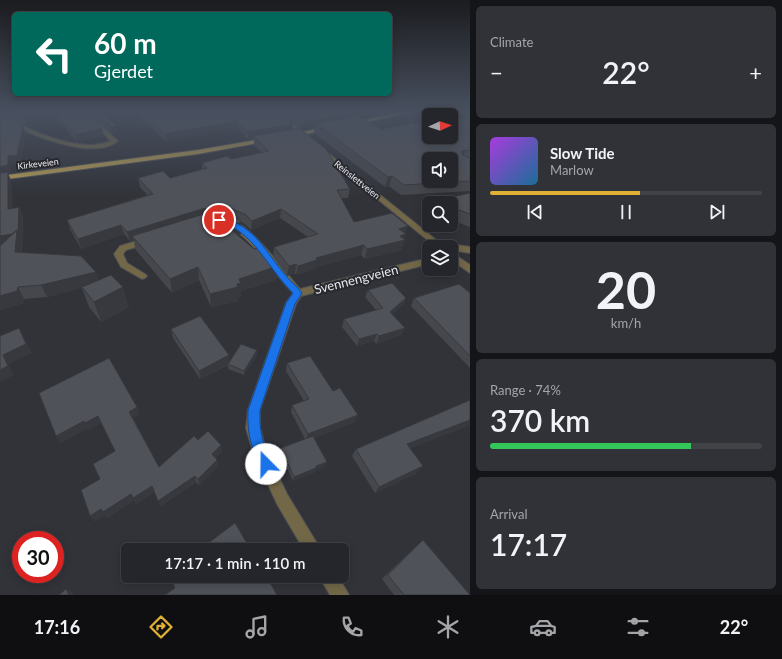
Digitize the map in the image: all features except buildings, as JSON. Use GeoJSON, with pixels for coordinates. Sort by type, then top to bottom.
{"type":"FeatureCollection","features":[{"type":"Feature","properties":{"kind":"main road","name":"Kirkeveien"},"geometry":{"type":"LineString","coordinates":[[0,178],[198,152],[270,140]]}},
{"type":"Feature","properties":{"kind":"street"},"geometry":{"type":"LineString","coordinates":[[58,140],[71,144],[97,146],[108,145],[115,141],[114,140]]}},
{"type":"Feature","properties":{"kind":"street","name":"Reinslettveien"},"geometry":{"type":"LineString","coordinates":[[309,140],[433,240]]}},
{"type":"Feature","properties":{"kind":"street"},"geometry":{"type":"LineString","coordinates":[[219,220],[230,222],[242,228],[253,239],[284,280],[298,293],[291,303],[254,410],[253,428],[260,452],[282,499],[308,543]]}},
{"type":"Feature","properties":{"kind":"street"},"geometry":{"type":"LineString","coordinates":[[142,276],[124,265],[118,254],[123,248],[156,237]]}},
{"type":"Feature","properties":{"kind":"street"},"geometry":{"type":"LineString","coordinates":[[458,251],[470,250]]}},
{"type":"Feature","properties":{"kind":"street"},"geometry":{"type":"LineString","coordinates":[[458,259],[470,270]]}},
{"type":"Feature","properties":{"kind":"street","name":"Svennengveien"},"geometry":{"type":"LineString","coordinates":[[298,293],[422,263]]}},
{"type":"Feature","properties":{"kind":"street"},"geometry":{"type":"LineString","coordinates":[[332,583],[340,595]]}},
{"type":"Feature","properties":{"kind":"route"},"geometry":{"type":"LineString","coordinates":[[219,220],[230,222],[242,228],[253,239],[284,280],[298,293],[291,303],[254,410],[253,428],[260,452],[266,464]]}}]}
